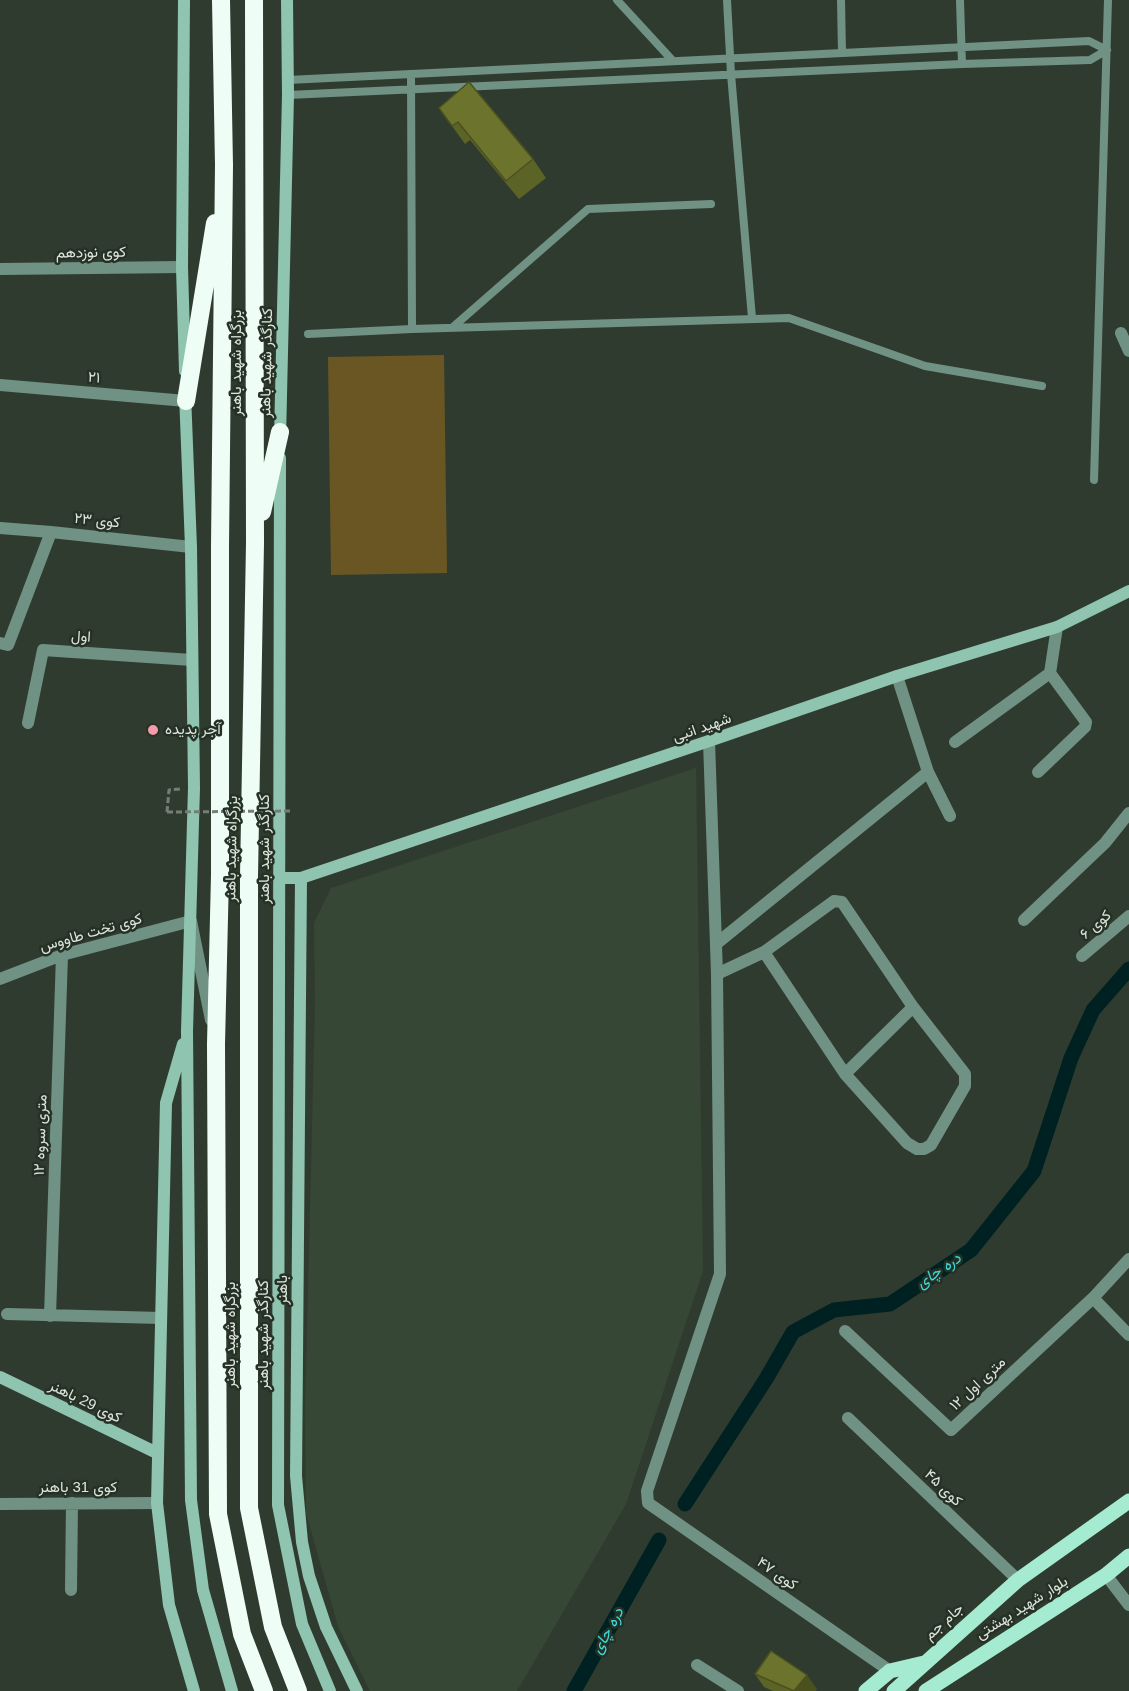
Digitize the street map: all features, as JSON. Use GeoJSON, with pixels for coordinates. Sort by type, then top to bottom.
{"type":"FeatureCollection","features":[{"type":"Feature","properties":{"kind":"highway","name":"بزرگراه شهید باهنر"},"geometry":{"type":"LineString","coordinates":[[221,0],[224,165],[220,546],[220,875],[216,1044],[218,1514],[242,1634],[264,1691]]}},
{"type":"Feature","properties":{"kind":"highway","name":"بزرگراه شهید باهنر"},"geometry":{"type":"LineString","coordinates":[[254,0],[255,543],[249,876],[249,1508],[273,1627],[298,1691]]}},
{"type":"Feature","properties":{"kind":"highway"},"geometry":{"type":"LineString","coordinates":[[223,95],[254,94]]}},
{"type":"Feature","properties":{"kind":"highway"},"geometry":{"type":"LineString","coordinates":[[186,401],[224,165]]}},
{"type":"Feature","properties":{"kind":"highway"},"geometry":{"type":"LineString","coordinates":[[255,543],[280,432]]}},
{"type":"Feature","properties":{"kind":"main road"},"geometry":{"type":"LineString","coordinates":[[184,0],[182,267],[191,547],[194,788],[186,1031],[191,1500],[203,1590],[232,1691]]}},
{"type":"Feature","properties":{"kind":"main road","name":"کنارگذر شهید باهنر"},"geometry":{"type":"LineString","coordinates":[[287,0],[288,95],[280,432],[278,1505],[302,1624],[330,1691]]}},
{"type":"Feature","properties":{"kind":"main road","name":"شهید انبی"},"geometry":{"type":"LineString","coordinates":[[280,878],[301,878],[897,676],[1058,627],[1129,591]]}},
{"type":"Feature","properties":{"kind":"main road","name":"باهنر"},"geometry":{"type":"LineString","coordinates":[[301,878],[296,1476],[302,1542],[309,1576],[326,1627],[357,1691]]}},
{"type":"Feature","properties":{"kind":"main road"},"geometry":{"type":"LineString","coordinates":[[186,1031],[166,1103],[157,1503],[169,1605],[194,1691]]}},
{"type":"Feature","properties":{"kind":"main road","name":"کوی 29 باهنر"},"geometry":{"type":"LineString","coordinates":[[0,1377],[158,1453]]}},
{"type":"Feature","properties":{"kind":"main road","name":"بلوار شهید بهشتی"},"geometry":{"type":"LineString","coordinates":[[1018,1580],[1129,1501]]}},
{"type":"Feature","properties":{"kind":"main road","name":"بلوار شهید بهشتی"},"geometry":{"type":"LineString","coordinates":[[929,1690],[1106,1575],[1129,1556]]}},
{"type":"Feature","properties":{"kind":"main road","name":"جام جم"},"geometry":{"type":"LineString","coordinates":[[894,1691],[1018,1580]]}},
{"type":"Feature","properties":{"kind":"main road"},"geometry":{"type":"LineString","coordinates":[[866,1691],[890,1671],[927,1662]]}},
{"type":"Feature","properties":{"kind":"street","name":"کوی نوزدهم"},"geometry":{"type":"LineString","coordinates":[[0,268],[182,267]]}},
{"type":"Feature","properties":{"kind":"street"},"geometry":{"type":"LineString","coordinates":[[1121,333],[1129,351]]}},
{"type":"Feature","properties":{"kind":"street","name":"۲۱"},"geometry":{"type":"LineString","coordinates":[[0,385],[186,401]]}},
{"type":"Feature","properties":{"kind":"street","name":"کوی ۲۳"},"geometry":{"type":"LineString","coordinates":[[0,528],[51,531],[191,547]]}},
{"type":"Feature","properties":{"kind":"street"},"geometry":{"type":"LineString","coordinates":[[0,643],[8,645],[51,531]]}},
{"type":"Feature","properties":{"kind":"street"},"geometry":{"type":"LineString","coordinates":[[955,742],[1050,673],[1058,627]]}},
{"type":"Feature","properties":{"kind":"street","name":"اول"},"geometry":{"type":"LineString","coordinates":[[28,723],[43,650],[192,660]]}},
{"type":"Feature","properties":{"kind":"street"},"geometry":{"type":"LineString","coordinates":[[1038,772],[1085,728],[1086,722],[1050,673]]}},
{"type":"Feature","properties":{"kind":"street"},"geometry":{"type":"LineString","coordinates":[[897,676],[928,772],[950,816]]}},
{"type":"Feature","properties":{"kind":"street"},"geometry":{"type":"LineString","coordinates":[[709,741],[717,974],[764,952],[834,901],[842,902],[913,1007],[965,1074],[965,1086],[931,1145],[924,1149],[917,1149],[907,1143],[845,1074],[764,952]]}},
{"type":"Feature","properties":{"kind":"street"},"geometry":{"type":"LineString","coordinates":[[716,944],[928,772]]}},
{"type":"Feature","properties":{"kind":"street"},"geometry":{"type":"LineString","coordinates":[[1024,921],[1105,843],[1129,813]]}},
{"type":"Feature","properties":{"kind":"street","name":"کوی ۶"},"geometry":{"type":"LineString","coordinates":[[1082,956],[1129,916]]}},
{"type":"Feature","properties":{"kind":"street"},"geometry":{"type":"LineString","coordinates":[[191,921],[216,1044]]}},
{"type":"Feature","properties":{"kind":"street","name":"کوی تخت طاووس"},"geometry":{"type":"LineString","coordinates":[[0,979],[62,955],[191,921]]}},
{"type":"Feature","properties":{"kind":"street","name":"۱۲ متری سروه"},"geometry":{"type":"LineString","coordinates":[[50,1316],[62,955]]}},
{"type":"Feature","properties":{"kind":"street","name":"کوی ۴۷"},"geometry":{"type":"LineString","coordinates":[[717,974],[720,1274],[647,1491],[648,1503],[890,1671]]}},
{"type":"Feature","properties":{"kind":"street"},"geometry":{"type":"LineString","coordinates":[[845,1074],[913,1007]]}},
{"type":"Feature","properties":{"kind":"street","name":"۱۲ متری اول"},"geometry":{"type":"LineString","coordinates":[[845,1331],[951,1430],[1093,1298],[1129,1259]]}},
{"type":"Feature","properties":{"kind":"street"},"geometry":{"type":"LineString","coordinates":[[1093,1298],[1129,1335]]}},
{"type":"Feature","properties":{"kind":"street"},"geometry":{"type":"LineString","coordinates":[[7,1314],[161,1318]]}},
{"type":"Feature","properties":{"kind":"street","name":"کوی ۴۵"},"geometry":{"type":"LineString","coordinates":[[848,1418],[1018,1580]]}},
{"type":"Feature","properties":{"kind":"street"},"geometry":{"type":"LineString","coordinates":[[71,1590],[72,1503]]}},
{"type":"Feature","properties":{"kind":"street","name":"کوی 31 باهنر"},"geometry":{"type":"LineString","coordinates":[[0,1504],[157,1503]]}},
{"type":"Feature","properties":{"kind":"street"},"geometry":{"type":"LineString","coordinates":[[1106,1575],[1129,1605]]}},
{"type":"Feature","properties":{"kind":"street"},"geometry":{"type":"LineString","coordinates":[[697,1665],[738,1691]]}},
{"type":"Feature","properties":{"kind":"lane"},"geometry":{"type":"LineString","coordinates":[[616,0],[674,61]]}},
{"type":"Feature","properties":{"kind":"lane"},"geometry":{"type":"LineString","coordinates":[[727,0],[731,74],[753,318]]}},
{"type":"Feature","properties":{"kind":"lane"},"geometry":{"type":"LineString","coordinates":[[841,0],[842,53]]}},
{"type":"Feature","properties":{"kind":"lane"},"geometry":{"type":"LineString","coordinates":[[960,0],[962,64]]}},
{"type":"Feature","properties":{"kind":"lane"},"geometry":{"type":"LineString","coordinates":[[1094,480],[1108,0]]}},
{"type":"Feature","properties":{"kind":"lane"},"geometry":{"type":"LineString","coordinates":[[288,80],[1089,41],[1107,50]]}},
{"type":"Feature","properties":{"kind":"lane"},"geometry":{"type":"LineString","coordinates":[[288,95],[1090,60],[1107,50]]}},
{"type":"Feature","properties":{"kind":"lane"},"geometry":{"type":"LineString","coordinates":[[411,74],[412,329]]}},
{"type":"Feature","properties":{"kind":"lane"},"geometry":{"type":"LineString","coordinates":[[453,327],[588,209],[711,204]]}},
{"type":"Feature","properties":{"kind":"lane"},"geometry":{"type":"LineString","coordinates":[[308,334],[453,327],[789,318],[925,366],[1042,386]]}},
{"type":"Feature","properties":{"kind":"path"},"geometry":{"type":"LineString","coordinates":[[169,790],[167,812],[291,811]]}},
{"type":"Feature","properties":{"kind":"shaded area"},"geometry":{"type":"Polygon","coordinates":[[[444,355],[447,573],[331,575],[328,357],[444,355]]]}},
{"type":"Feature","properties":{"kind":"shaded area"},"geometry":{"type":"Polygon","coordinates":[[[696,768],[703,1271],[626,1504],[517,1691],[370,1691],[338,1626],[306,1513],[305,1414],[315,1006],[314,923],[331,888],[696,768]]]}},
{"type":"Feature","properties":{"kind":"building"},"geometry":{"type":"Polygon","coordinates":[[[469,82],[533,159],[506,181],[458,122],[452,126],[439,108],[469,82]]]}},
{"type":"Feature","properties":{"kind":"building"},"geometry":{"type":"Polygon","coordinates":[[[771,1651],[807,1675],[794,1691],[755,1674],[771,1651]]]}},
{"type":"Feature","properties":{"kind":"waterway","name":"دره چای"},"geometry":{"type":"LineString","coordinates":[[685,1504],[766,1379],[793,1332],[834,1310],[890,1304],[971,1250],[1034,1171],[1071,1058],[1093,1010],[1129,969]]}},
{"type":"Feature","properties":{"kind":"waterway","name":"دره چای"},"geometry":{"type":"LineString","coordinates":[[574,1691],[659,1540]]}},
{"type":"Feature","properties":{"kind":"place","name":"آجر پدیده"},"geometry":{"type":"Point","coordinates":[153,730]}}]}
